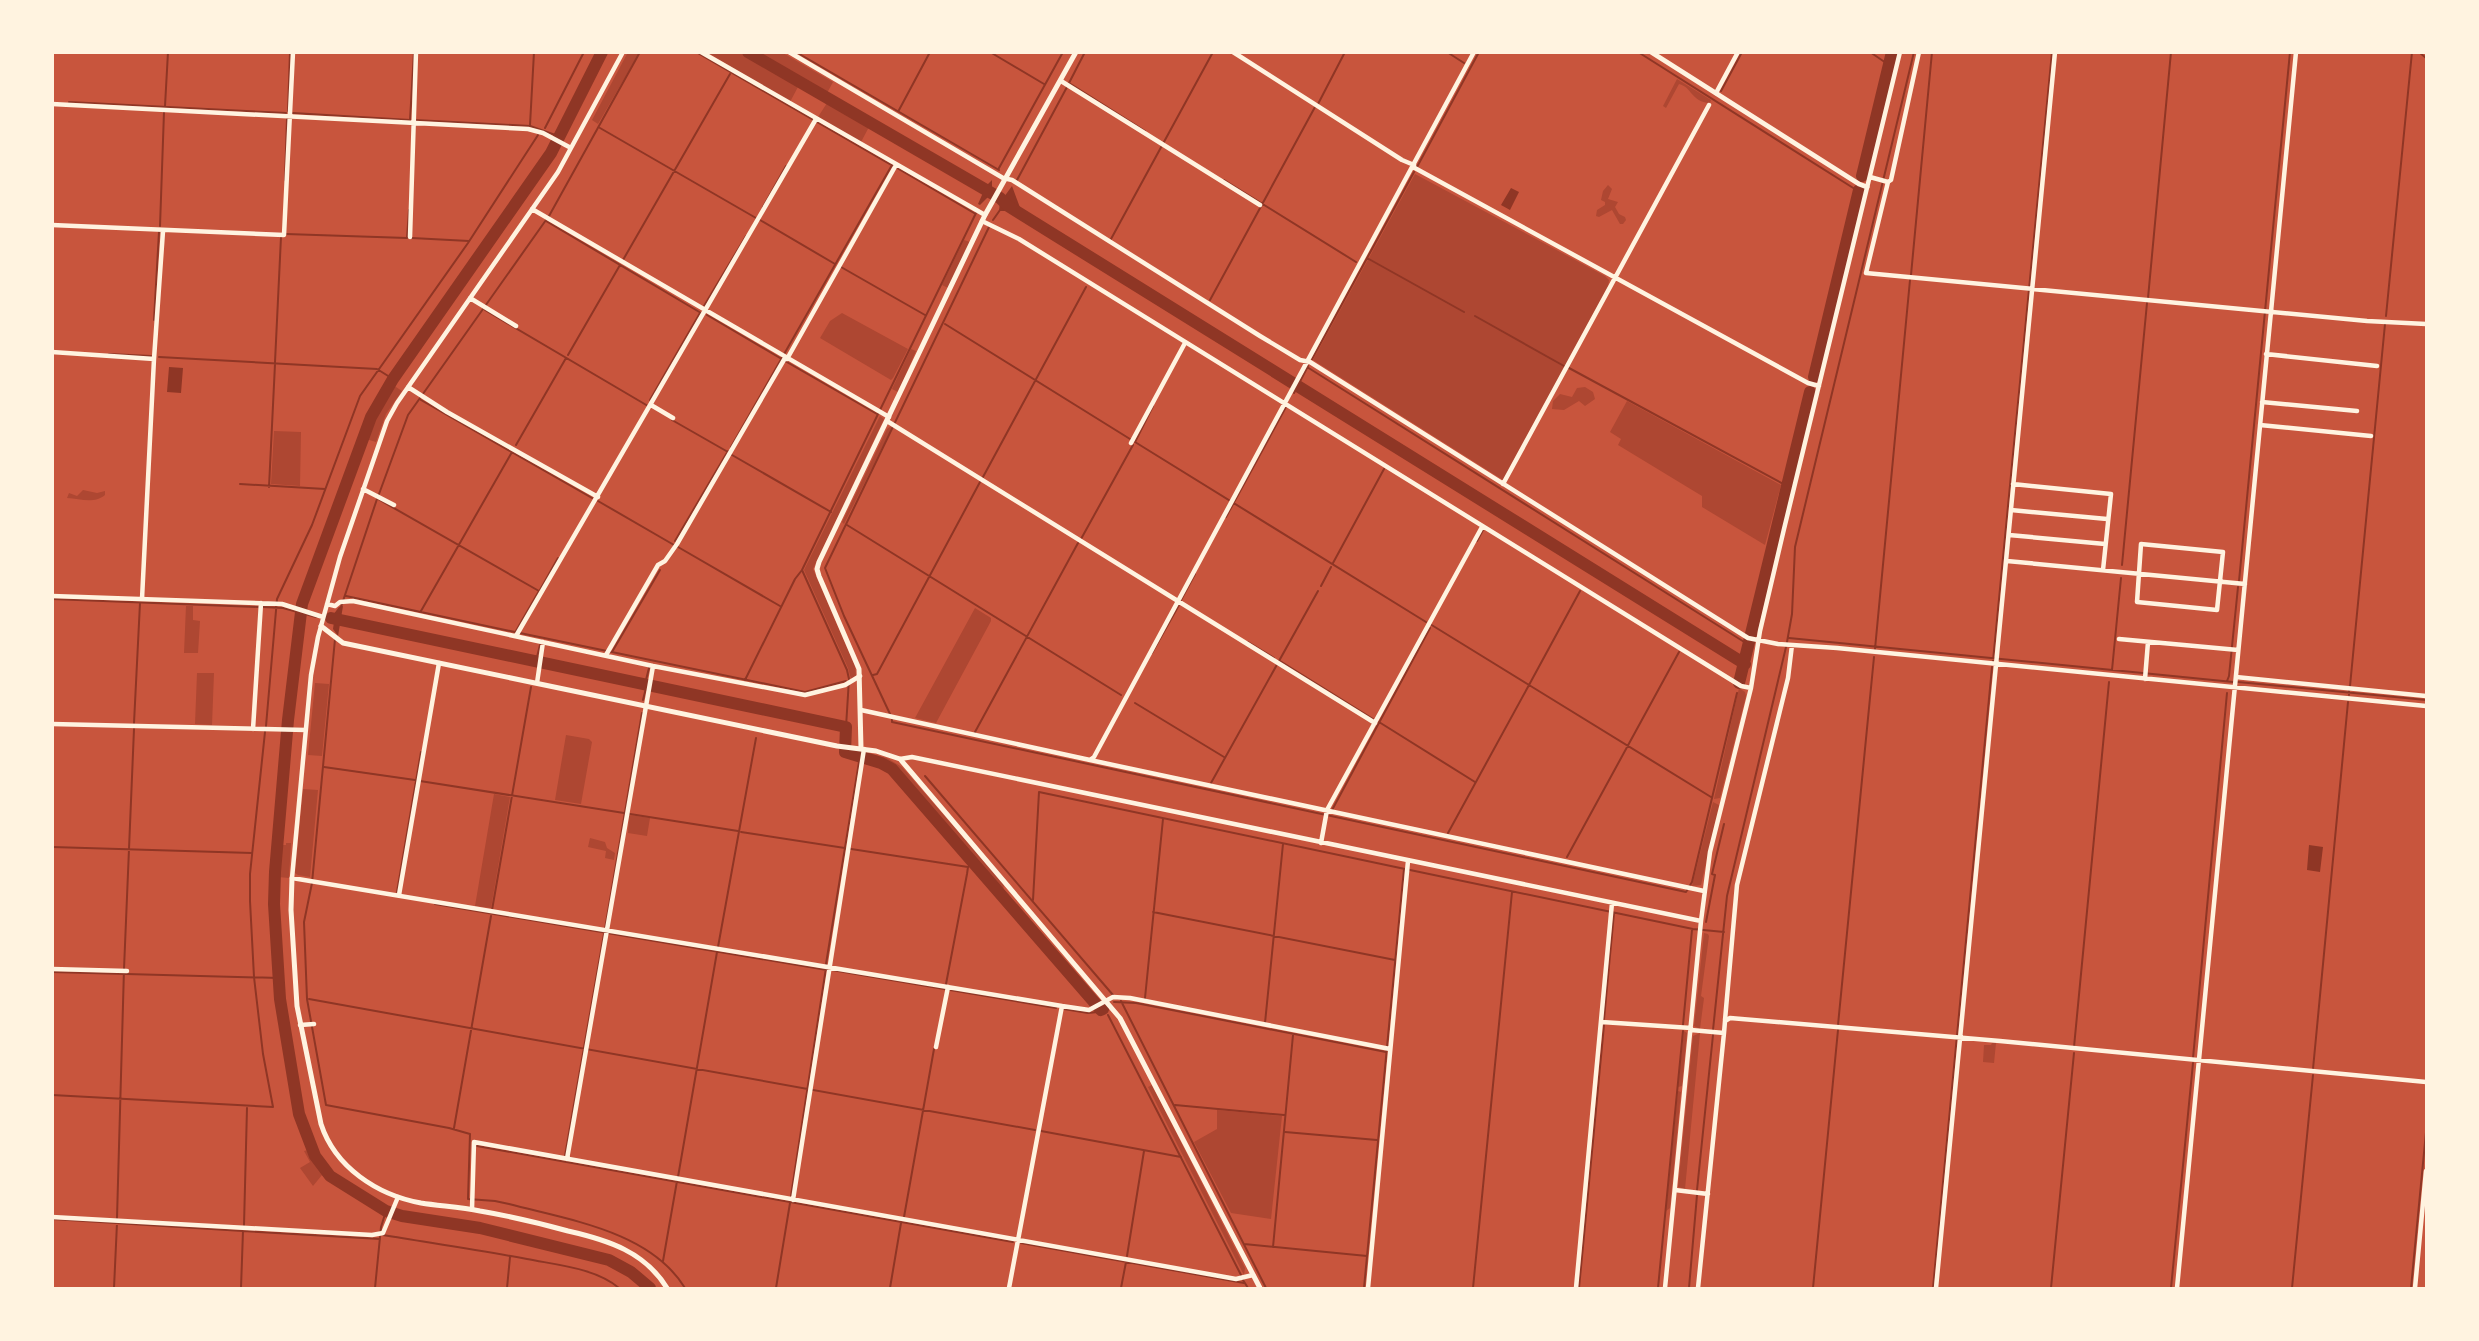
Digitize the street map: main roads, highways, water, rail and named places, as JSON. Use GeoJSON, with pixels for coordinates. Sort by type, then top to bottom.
{"type":"FeatureCollection","features":[{"type":"Feature","properties":{"kind":"waterway"},"geometry":{"type":"LineString","coordinates":[[165,106],[168,52]]}},
{"type":"Feature","properties":{"kind":"waterway"},"geometry":{"type":"LineString","coordinates":[[288,111],[290,52]]}},
{"type":"Feature","properties":{"kind":"waterway"},"geometry":{"type":"LineString","coordinates":[[293,113],[410,120],[414,52]]}},
{"type":"Feature","properties":{"kind":"waterway"},"geometry":{"type":"LineString","coordinates":[[530,125],[534,52]]}},
{"type":"Feature","properties":{"kind":"waterway"},"geometry":{"type":"LineString","coordinates":[[545,128],[584,52]]}},
{"type":"Feature","properties":{"kind":"waterway"},"geometry":{"type":"LineString","coordinates":[[602,52],[551,153],[393,379],[371,417],[302,604],[288,720],[274,904],[280,999],[299,1114],[315,1156],[330,1176],[386,1211],[480,1228],[609,1260],[631,1272],[650,1288]]}},
{"type":"Feature","properties":{"kind":"waterway"},"geometry":{"type":"LineString","coordinates":[[549,216],[640,52]]}},
{"type":"Feature","properties":{"kind":"waterway"},"geometry":{"type":"LineString","coordinates":[[696,52],[893,166]]}},
{"type":"Feature","properties":{"kind":"waterway"},"geometry":{"type":"LineString","coordinates":[[748,52],[1000,198],[1008,206],[1745,664]]}},
{"type":"Feature","properties":{"kind":"waterway"},"geometry":{"type":"LineString","coordinates":[[796,52],[999,170]]}},
{"type":"Feature","properties":{"kind":"waterway"},"geometry":{"type":"LineString","coordinates":[[899,110],[930,52]]}},
{"type":"Feature","properties":{"kind":"waterway"},"geometry":{"type":"LineString","coordinates":[[990,52],[1044,84]]}},
{"type":"Feature","properties":{"kind":"waterway"},"geometry":{"type":"LineString","coordinates":[[999,168],[1063,52]]}},
{"type":"Feature","properties":{"kind":"waterway"},"geometry":{"type":"LineString","coordinates":[[1069,83],[1085,52]]}},
{"type":"Feature","properties":{"kind":"waterway"},"geometry":{"type":"LineString","coordinates":[[1111,239],[1213,52]]}},
{"type":"Feature","properties":{"kind":"waterway"},"geometry":{"type":"LineString","coordinates":[[1318,104],[1345,52]]}},
{"type":"Feature","properties":{"kind":"waterway"},"geometry":{"type":"LineString","coordinates":[[1447,52],[1464,63]]}},
{"type":"Feature","properties":{"kind":"waterway"},"geometry":{"type":"LineString","coordinates":[[1417,167],[1479,52]]}},
{"type":"Feature","properties":{"kind":"waterway"},"geometry":{"type":"LineString","coordinates":[[1638,52],[1858,191]]}},
{"type":"Feature","properties":{"kind":"waterway"},"geometry":{"type":"LineString","coordinates":[[1721,91],[1742,52]]}},
{"type":"Feature","properties":{"kind":"waterway"},"geometry":{"type":"LineString","coordinates":[[1870,52],[1889,65]]}},
{"type":"Feature","properties":{"kind":"waterway"},"geometry":{"type":"LineString","coordinates":[[1862,176],[1892,52]]}},
{"type":"Feature","properties":{"kind":"waterway"},"geometry":{"type":"LineString","coordinates":[[1787,642],[1792,614],[1795,547],[1914,52]]}},
{"type":"Feature","properties":{"kind":"waterway"},"geometry":{"type":"LineString","coordinates":[[1911,275],[1932,52]]}},
{"type":"Feature","properties":{"kind":"waterway"},"geometry":{"type":"LineString","coordinates":[[1993,661],[2052,52]]}},
{"type":"Feature","properties":{"kind":"waterway"},"geometry":{"type":"LineString","coordinates":[[2148,298],[2171,52]]}},
{"type":"Feature","properties":{"kind":"waterway"},"geometry":{"type":"LineString","coordinates":[[2239,581],[2290,52]]}},
{"type":"Feature","properties":{"kind":"waterway"},"geometry":{"type":"LineString","coordinates":[[2386,316],[2412,52]]}},
{"type":"Feature","properties":{"kind":"waterway"},"geometry":{"type":"LineString","coordinates":[[2419,52],[2426,58]]}},
{"type":"Feature","properties":{"kind":"waterway"},"geometry":{"type":"LineString","coordinates":[[623,260],[730,74]]}},
{"type":"Feature","properties":{"kind":"waterway"},"geometry":{"type":"LineString","coordinates":[[1069,83],[1145,131]]}},
{"type":"Feature","properties":{"kind":"waterway"},"geometry":{"type":"LineString","coordinates":[[1017,180],[1067,87]]}},
{"type":"Feature","properties":{"kind":"waterway"},"geometry":{"type":"LineString","coordinates":[[69,102],[286,113]]}},
{"type":"Feature","properties":{"kind":"waterway"},"geometry":{"type":"LineString","coordinates":[[1210,300],[1315,107]]}},
{"type":"Feature","properties":{"kind":"waterway"},"geometry":{"type":"LineString","coordinates":[[160,226],[164,112]]}},
{"type":"Feature","properties":{"kind":"waterway"},"geometry":{"type":"LineString","coordinates":[[285,180],[287,119]]}},
{"type":"Feature","properties":{"kind":"waterway"},"geometry":{"type":"LineString","coordinates":[[415,120],[530,126],[558,136]]}},
{"type":"Feature","properties":{"kind":"waterway"},"geometry":{"type":"LineString","coordinates":[[600,128],[756,218]]}},
{"type":"Feature","properties":{"kind":"waterway"},"geometry":{"type":"LineString","coordinates":[[266,726],[277,599],[312,525],[360,396],[468,243],[538,135]]}},
{"type":"Feature","properties":{"kind":"waterway"},"geometry":{"type":"LineString","coordinates":[[731,447],[892,165]]}},
{"type":"Feature","properties":{"kind":"waterway"},"geometry":{"type":"LineString","coordinates":[[763,207],[786,166]]}},
{"type":"Feature","properties":{"kind":"waterway"},"geometry":{"type":"LineString","coordinates":[[897,168],[974,213]]}},
{"type":"Feature","properties":{"kind":"waterway"},"geometry":{"type":"LineString","coordinates":[[1312,359],[1414,172]]}},
{"type":"Feature","properties":{"kind":"waterway"},"geometry":{"type":"LineString","coordinates":[[1224,180],[1356,262]]}},
{"type":"Feature","properties":{"kind":"waterway"},"geometry":{"type":"LineString","coordinates":[[1814,377],[1859,190]]}},
{"type":"Feature","properties":{"kind":"waterway"},"geometry":{"type":"LineString","coordinates":[[286,234],[407,238],[409,210]]}},
{"type":"Feature","properties":{"kind":"waterway"},"geometry":{"type":"LineString","coordinates":[[993,220],[1000,210]]}},
{"type":"Feature","properties":{"kind":"waterway"},"geometry":{"type":"LineString","coordinates":[[846,727],[849,679],[847,670],[802,570],[976,213]]}},
{"type":"Feature","properties":{"kind":"waterway"},"geometry":{"type":"LineString","coordinates":[[379,494],[408,415],[546,220]]}},
{"type":"Feature","properties":{"kind":"waterway"},"geometry":{"type":"LineString","coordinates":[[760,220],[835,264]]}},
{"type":"Feature","properties":{"kind":"waterway"},"geometry":{"type":"LineString","coordinates":[[546,221],[701,313]]}},
{"type":"Feature","properties":{"kind":"waterway"},"geometry":{"type":"LineString","coordinates":[[890,714],[844,616],[825,568],[989,227]]}},
{"type":"Feature","properties":{"kind":"waterway"},"geometry":{"type":"LineString","coordinates":[[154,320],[159,232]]}},
{"type":"Feature","properties":{"kind":"waterway"},"geometry":{"type":"LineString","coordinates":[[704,306],[746,236]]}},
{"type":"Feature","properties":{"kind":"waterway"},"geometry":{"type":"LineString","coordinates":[[275,362],[281,237]]}},
{"type":"Feature","properties":{"kind":"waterway"},"geometry":{"type":"LineString","coordinates":[[412,238],[469,241]]}},
{"type":"Feature","properties":{"kind":"waterway"},"geometry":{"type":"LineString","coordinates":[[1367,258],[1464,312]]}},
{"type":"Feature","properties":{"kind":"waterway"},"geometry":{"type":"LineString","coordinates":[[568,355],[620,265]]}},
{"type":"Feature","properties":{"kind":"waterway"},"geometry":{"type":"LineString","coordinates":[[841,267],[925,315]]}},
{"type":"Feature","properties":{"kind":"waterway"},"geometry":{"type":"LineString","coordinates":[[1875,649],[1910,280]]}},
{"type":"Feature","properties":{"kind":"waterway"},"geometry":{"type":"LineString","coordinates":[[983,477],[1086,287]]}},
{"type":"Feature","properties":{"kind":"waterway"},"geometry":{"type":"LineString","coordinates":[[2122,565],[2147,303]]}},
{"type":"Feature","properties":{"kind":"waterway"},"geometry":{"type":"LineString","coordinates":[[485,310],[648,406]]}},
{"type":"Feature","properties":{"kind":"waterway"},"geometry":{"type":"LineString","coordinates":[[650,400],[700,313]]}},
{"type":"Feature","properties":{"kind":"waterway"},"geometry":{"type":"LineString","coordinates":[[707,315],[780,358]]}},
{"type":"Feature","properties":{"kind":"waterway"},"geometry":{"type":"LineString","coordinates":[[1475,316],[1564,366]]}},
{"type":"Feature","properties":{"kind":"waterway"},"geometry":{"type":"LineString","coordinates":[[945,324],[1130,439]]}},
{"type":"Feature","properties":{"kind":"waterway"},"geometry":{"type":"LineString","coordinates":[[2350,686],[2385,324]]}},
{"type":"Feature","properties":{"kind":"waterway"},"geometry":{"type":"LineString","coordinates":[[109,354],[151,356]]}},
{"type":"Feature","properties":{"kind":"waterway"},"geometry":{"type":"LineString","coordinates":[[159,357],[377,369],[393,379]]}},
{"type":"Feature","properties":{"kind":"waterway"},"geometry":{"type":"LineString","coordinates":[[516,445],[566,358]]}},
{"type":"Feature","properties":{"kind":"waterway"},"geometry":{"type":"LineString","coordinates":[[785,361],[877,414]]}},
{"type":"Feature","properties":{"kind":"waterway"},"geometry":{"type":"LineString","coordinates":[[269,487],[275,364]]}},
{"type":"Feature","properties":{"kind":"waterway"},"geometry":{"type":"LineString","coordinates":[[1294,393],[1308,366]]}},
{"type":"Feature","properties":{"kind":"waterway"},"geometry":{"type":"LineString","coordinates":[[1307,367],[1749,645]]}},
{"type":"Feature","properties":{"kind":"waterway"},"geometry":{"type":"LineString","coordinates":[[1569,368],[1787,486]]}},
{"type":"Feature","properties":{"kind":"waterway"},"geometry":{"type":"LineString","coordinates":[[1739,683],[1810,392]]}},
{"type":"Feature","properties":{"kind":"waterway"},"geometry":{"type":"LineString","coordinates":[[421,400],[592,498]]}},
{"type":"Feature","properties":{"kind":"waterway"},"geometry":{"type":"LineString","coordinates":[[1226,517],[1287,405]]}},
{"type":"Feature","properties":{"kind":"waterway"},"geometry":{"type":"LineString","coordinates":[[1135,442],[1153,406]]}},
{"type":"Feature","properties":{"kind":"waterway"},"geometry":{"type":"LineString","coordinates":[[672,420],[728,452]]}},
{"type":"Feature","properties":{"kind":"waterway"},"geometry":{"type":"LineString","coordinates":[[1135,442],[1426,622]]}},
{"type":"Feature","properties":{"kind":"waterway"},"geometry":{"type":"LineString","coordinates":[[1081,539],[1133,445]]}},
{"type":"Feature","properties":{"kind":"waterway"},"geometry":{"type":"LineString","coordinates":[[675,541],[728,451]]}},
{"type":"Feature","properties":{"kind":"waterway"},"geometry":{"type":"LineString","coordinates":[[421,611],[512,452]]}},
{"type":"Feature","properties":{"kind":"waterway"},"geometry":{"type":"LineString","coordinates":[[732,455],[831,512]]}},
{"type":"Feature","properties":{"kind":"waterway"},"geometry":{"type":"LineString","coordinates":[[1333,563],[1384,469]]}},
{"type":"Feature","properties":{"kind":"waterway"},"geometry":{"type":"LineString","coordinates":[[873,675],[877,674],[980,482]]}},
{"type":"Feature","properties":{"kind":"waterway"},"geometry":{"type":"LineString","coordinates":[[240,484],[325,489]]}},
{"type":"Feature","properties":{"kind":"waterway"},"geometry":{"type":"LineString","coordinates":[[341,607],[377,499]]}},
{"type":"Feature","properties":{"kind":"waterway"},"geometry":{"type":"LineString","coordinates":[[378,499],[539,591],[516,631]]}},
{"type":"Feature","properties":{"kind":"waterway"},"geometry":{"type":"LineString","coordinates":[[598,501],[674,545]]}},
{"type":"Feature","properties":{"kind":"waterway"},"geometry":{"type":"LineString","coordinates":[[847,525],[1121,695]]}},
{"type":"Feature","properties":{"kind":"waterway"},"geometry":{"type":"LineString","coordinates":[[1477,541],[1483,530]]}},
{"type":"Feature","properties":{"kind":"waterway"},"geometry":{"type":"LineString","coordinates":[[975,732],[1078,543]]}},
{"type":"Feature","properties":{"kind":"waterway"},"geometry":{"type":"LineString","coordinates":[[678,547],[780,606]]}},
{"type":"Feature","properties":{"kind":"waterway"},"geometry":{"type":"LineString","coordinates":[[540,590],[558,558]]}},
{"type":"Feature","properties":{"kind":"waterway"},"geometry":{"type":"LineString","coordinates":[[1321,586],[1331,567]]}},
{"type":"Feature","properties":{"kind":"waterway"},"geometry":{"type":"LineString","coordinates":[[612,652],[660,570]]}},
{"type":"Feature","properties":{"kind":"waterway"},"geometry":{"type":"LineString","coordinates":[[745,680],[802,570]]}},
{"type":"Feature","properties":{"kind":"waterway"},"geometry":{"type":"LineString","coordinates":[[1181,600],[1195,574]]}},
{"type":"Feature","properties":{"kind":"waterway"},"geometry":{"type":"LineString","coordinates":[[2112,670],[2121,578]]}},
{"type":"Feature","properties":{"kind":"waterway"},"geometry":{"type":"LineString","coordinates":[[2227,681],[2238,587]]}},
{"type":"Feature","properties":{"kind":"waterway"},"geometry":{"type":"LineString","coordinates":[[1211,783],[1318,591]]}},
{"type":"Feature","properties":{"kind":"waterway"},"geometry":{"type":"LineString","coordinates":[[1580,591],[1529,685],[1711,797]]}},
{"type":"Feature","properties":{"kind":"waterway"},"geometry":{"type":"LineString","coordinates":[[346,596],[515,632]]}},
{"type":"Feature","properties":{"kind":"waterway"},"geometry":{"type":"LineString","coordinates":[[52,599],[258,607]]}},
{"type":"Feature","properties":{"kind":"waterway"},"geometry":{"type":"LineString","coordinates":[[134,723],[140,603]]}},
{"type":"Feature","properties":{"kind":"waterway"},"geometry":{"type":"LineString","coordinates":[[1152,653],[1179,605]]}},
{"type":"Feature","properties":{"kind":"waterway"},"geometry":{"type":"LineString","coordinates":[[263,607],[283,608],[316,617]]}},
{"type":"Feature","properties":{"kind":"waterway"},"geometry":{"type":"LineString","coordinates":[[331,618],[846,727],[845,752],[892,769],[1101,1010],[1103,1009]]}},
{"type":"Feature","properties":{"kind":"waterway"},"geometry":{"type":"LineString","coordinates":[[1430,624],[1529,685],[1448,833]]}},
{"type":"Feature","properties":{"kind":"waterway"},"geometry":{"type":"LineString","coordinates":[[1331,812],[1430,628]]}},
{"type":"Feature","properties":{"kind":"waterway"},"geometry":{"type":"LineString","coordinates":[[520,633],[805,692],[846,681]]}},
{"type":"Feature","properties":{"kind":"waterway"},"geometry":{"type":"LineString","coordinates":[[1789,638],[2233,682]]}},
{"type":"Feature","properties":{"kind":"waterway"},"geometry":{"type":"LineString","coordinates":[[335,639],[312,883],[304,922],[307,999],[326,1105],[470,1134],[468,1199],[509,1204],[606,1231],[651,1253],[670,1269],[685,1288]]}},
{"type":"Feature","properties":{"kind":"waterway"},"geometry":{"type":"LineString","coordinates":[[1248,642],[1274,658]]}},
{"type":"Feature","properties":{"kind":"waterway"},"geometry":{"type":"LineString","coordinates":[[536,661],[540,645]]}},
{"type":"Feature","properties":{"kind":"waterway"},"geometry":{"type":"LineString","coordinates":[[1713,1030],[1727,896],[1786,647]]}},
{"type":"Feature","properties":{"kind":"waterway"},"geometry":{"type":"LineString","coordinates":[[1567,857],[1679,652]]}},
{"type":"Feature","properties":{"kind":"waterway"},"geometry":{"type":"LineString","coordinates":[[1838,1025],[1874,657]]}},
{"type":"Feature","properties":{"kind":"waterway"},"geometry":{"type":"LineString","coordinates":[[1280,661],[1373,719]]}},
{"type":"Feature","properties":{"kind":"waterway"},"geometry":{"type":"LineString","coordinates":[[1933,1288],[1992,667]]}},
{"type":"Feature","properties":{"kind":"waterway"},"geometry":{"type":"LineString","coordinates":[[645,684],[649,668]]}},
{"type":"Feature","properties":{"kind":"waterway"},"geometry":{"type":"LineString","coordinates":[[2074,1047],[2109,682]]}},
{"type":"Feature","properties":{"kind":"waterway"},"geometry":{"type":"LineString","coordinates":[[2238,682],[2426,700]]}},
{"type":"Feature","properties":{"kind":"waterway"},"geometry":{"type":"LineString","coordinates":[[643,700],[647,684]]}},
{"type":"Feature","properties":{"kind":"waterway"},"geometry":{"type":"LineString","coordinates":[[492,910],[531,687]]}},
{"type":"Feature","properties":{"kind":"waterway"},"geometry":{"type":"LineString","coordinates":[[892,719],[892,722],[1686,892],[1692,882],[1737,693]]}},
{"type":"Feature","properties":{"kind":"waterway"},"geometry":{"type":"LineString","coordinates":[[2193,1058],[2227,693]]}},
{"type":"Feature","properties":{"kind":"waterway"},"geometry":{"type":"LineString","coordinates":[[2313,1069],[2348,702]]}},
{"type":"Feature","properties":{"kind":"waterway"},"geometry":{"type":"LineString","coordinates":[[1135,703],[1224,757]]}},
{"type":"Feature","properties":{"kind":"waterway"},"geometry":{"type":"LineString","coordinates":[[605,929],[642,713]]}},
{"type":"Feature","properties":{"kind":"waterway"},"geometry":{"type":"LineString","coordinates":[[1379,722],[1475,782]]}},
{"type":"Feature","properties":{"kind":"waterway"},"geometry":{"type":"LineString","coordinates":[[117,1218],[134,729]]}},
{"type":"Feature","properties":{"kind":"waterway"},"geometry":{"type":"LineString","coordinates":[[52,1095],[273,1107],[263,1054],[254,977],[250,901],[250,874],[265,732]]}},
{"type":"Feature","properties":{"kind":"waterway"},"geometry":{"type":"LineString","coordinates":[[718,947],[756,738]]}},
{"type":"Feature","properties":{"kind":"waterway"},"geometry":{"type":"LineString","coordinates":[[397,892],[421,752]]}},
{"type":"Feature","properties":{"kind":"waterway"},"geometry":{"type":"LineString","coordinates":[[826,964],[860,756]]}},
{"type":"Feature","properties":{"kind":"waterway"},"geometry":{"type":"LineString","coordinates":[[324,767],[415,780]]}},
{"type":"Feature","properties":{"kind":"waterway"},"geometry":{"type":"LineString","coordinates":[[925,776],[1113,995]]}},
{"type":"Feature","properties":{"kind":"waterway"},"geometry":{"type":"LineString","coordinates":[[420,781],[624,813]]}},
{"type":"Feature","properties":{"kind":"waterway"},"geometry":{"type":"LineString","coordinates":[[1033,900],[1039,792],[1405,869]]}},
{"type":"Feature","properties":{"kind":"waterway"},"geometry":{"type":"LineString","coordinates":[[630,814],[738,831]]}},
{"type":"Feature","properties":{"kind":"waterway"},"geometry":{"type":"LineString","coordinates":[[1145,998],[1163,819]]}},
{"type":"Feature","properties":{"kind":"waterway"},"geometry":{"type":"LineString","coordinates":[[1706,922],[1715,875],[1712,874],[1724,824]]}},
{"type":"Feature","properties":{"kind":"waterway"},"geometry":{"type":"LineString","coordinates":[[741,832],[968,867]]}},
{"type":"Feature","properties":{"kind":"waterway"},"geometry":{"type":"LineString","coordinates":[[1265,1023],[1283,844]]}},
{"type":"Feature","properties":{"kind":"waterway"},"geometry":{"type":"LineString","coordinates":[[52,847],[252,853]]}},
{"type":"Feature","properties":{"kind":"waterway"},"geometry":{"type":"LineString","coordinates":[[946,984],[968,867],[974,863]]}},
{"type":"Feature","properties":{"kind":"waterway"},"geometry":{"type":"LineString","coordinates":[[1364,1288],[1404,869]]}},
{"type":"Feature","properties":{"kind":"waterway"},"geometry":{"type":"LineString","coordinates":[[1410,870],[1693,929],[1724,932]]}},
{"type":"Feature","properties":{"kind":"waterway"},"geometry":{"type":"LineString","coordinates":[[1473,1288],[1512,892]]}},
{"type":"Feature","properties":{"kind":"waterway"},"geometry":{"type":"LineString","coordinates":[[435,904],[827,970]]}},
{"type":"Feature","properties":{"kind":"waterway"},"geometry":{"type":"LineString","coordinates":[[1153,912],[1395,960]]}},
{"type":"Feature","properties":{"kind":"waterway"},"geometry":{"type":"LineString","coordinates":[[1604,1019],[1614,913]]}},
{"type":"Feature","properties":{"kind":"waterway"},"geometry":{"type":"LineString","coordinates":[[454,1128],[491,916]]}},
{"type":"Feature","properties":{"kind":"waterway"},"geometry":{"type":"LineString","coordinates":[[1683,1025],[1692,930]]}},
{"type":"Feature","properties":{"kind":"waterway"},"geometry":{"type":"LineString","coordinates":[[565,1156],[604,934]]}},
{"type":"Feature","properties":{"kind":"waterway"},"geometry":{"type":"LineString","coordinates":[[678,1177],[717,952]]}},
{"type":"Feature","properties":{"kind":"waterway"},"geometry":{"type":"LineString","coordinates":[[791,1196],[826,968]]}},
{"type":"Feature","properties":{"kind":"waterway"},"geometry":{"type":"LineString","coordinates":[[832,970],[1056,1008]]}},
{"type":"Feature","properties":{"kind":"waterway"},"geometry":{"type":"LineString","coordinates":[[52,972],[279,978]]}},
{"type":"Feature","properties":{"kind":"waterway"},"geometry":{"type":"LineString","coordinates":[[309,999],[1035,1130]]}},
{"type":"Feature","properties":{"kind":"waterway"},"geometry":{"type":"LineString","coordinates":[[1121,1001],[1266,1288]]}},
{"type":"Feature","properties":{"kind":"waterway"},"geometry":{"type":"LineString","coordinates":[[1114,1002],[1136,1003],[1386,1052]]}},
{"type":"Feature","properties":{"kind":"waterway"},"geometry":{"type":"LineString","coordinates":[[1064,1009],[1098,1012]]}},
{"type":"Feature","properties":{"kind":"waterway"},"geometry":{"type":"LineString","coordinates":[[1108,1015],[1241,1275]]}},
{"type":"Feature","properties":{"kind":"waterway"},"geometry":{"type":"LineString","coordinates":[[1579,1288],[1604,1025]]}},
{"type":"Feature","properties":{"kind":"waterway"},"geometry":{"type":"LineString","coordinates":[[1813,1288],[1838,1030]]}},
{"type":"Feature","properties":{"kind":"waterway"},"geometry":{"type":"LineString","coordinates":[[1658,1288],[1683,1031]]}},
{"type":"Feature","properties":{"kind":"waterway"},"geometry":{"type":"LineString","coordinates":[[1273,1247],[1293,1035]]}},
{"type":"Feature","properties":{"kind":"waterway"},"geometry":{"type":"LineString","coordinates":[[1697,1190],[1713,1035]]}},
{"type":"Feature","properties":{"kind":"waterway"},"geometry":{"type":"LineString","coordinates":[[904,1217],[934,1049]]}},
{"type":"Feature","properties":{"kind":"waterway"},"geometry":{"type":"LineString","coordinates":[[2051,1288],[2074,1053]]}},
{"type":"Feature","properties":{"kind":"waterway"},"geometry":{"type":"LineString","coordinates":[[2171,1288],[2193,1063]]}},
{"type":"Feature","properties":{"kind":"waterway"},"geometry":{"type":"LineString","coordinates":[[2292,1288],[2313,1075]]}},
{"type":"Feature","properties":{"kind":"waterway"},"geometry":{"type":"LineString","coordinates":[[1175,1105],[1284,1115]]}},
{"type":"Feature","properties":{"kind":"waterway"},"geometry":{"type":"LineString","coordinates":[[244,1225],[247,1108]]}},
{"type":"Feature","properties":{"kind":"waterway"},"geometry":{"type":"LineString","coordinates":[[1041,1131],[1181,1157]]}},
{"type":"Feature","properties":{"kind":"waterway"},"geometry":{"type":"LineString","coordinates":[[1285,1132],[1377,1140]]}},
{"type":"Feature","properties":{"kind":"waterway"},"geometry":{"type":"LineString","coordinates":[[2411,1288],[2426,1132]]}},
{"type":"Feature","properties":{"kind":"waterway"},"geometry":{"type":"LineString","coordinates":[[477,1146],[1013,1242]]}},
{"type":"Feature","properties":{"kind":"waterway"},"geometry":{"type":"LineString","coordinates":[[1127,1256],[1144,1151]]}},
{"type":"Feature","properties":{"kind":"waterway"},"geometry":{"type":"LineString","coordinates":[[663,1261],[677,1181]]}},
{"type":"Feature","properties":{"kind":"waterway"},"geometry":{"type":"LineString","coordinates":[[1689,1288],[1697,1195]]}},
{"type":"Feature","properties":{"kind":"waterway"},"geometry":{"type":"LineString","coordinates":[[776,1288],[790,1203]]}},
{"type":"Feature","properties":{"kind":"waterway"},"geometry":{"type":"LineString","coordinates":[[375,1288],[381,1227],[386,1211]]}},
{"type":"Feature","properties":{"kind":"waterway"},"geometry":{"type":"LineString","coordinates":[[52,1219],[243,1231]]}},
{"type":"Feature","properties":{"kind":"waterway"},"geometry":{"type":"LineString","coordinates":[[114,1288],[117,1223]]}},
{"type":"Feature","properties":{"kind":"waterway"},"geometry":{"type":"LineString","coordinates":[[890,1288],[901,1223]]}},
{"type":"Feature","properties":{"kind":"waterway"},"geometry":{"type":"LineString","coordinates":[[241,1288],[243,1231],[380,1239]]}},
{"type":"Feature","properties":{"kind":"waterway"},"geometry":{"type":"LineString","coordinates":[[383,1235],[575,1268],[599,1276],[619,1288]]}},
{"type":"Feature","properties":{"kind":"waterway"},"geometry":{"type":"LineString","coordinates":[[1021,1243],[1244,1283]]}},
{"type":"Feature","properties":{"kind":"waterway"},"geometry":{"type":"LineString","coordinates":[[1244,1244],[1367,1256]]}},
{"type":"Feature","properties":{"kind":"waterway"},"geometry":{"type":"LineString","coordinates":[[507,1288],[510,1257]]}},
{"type":"Feature","properties":{"kind":"waterway"},"geometry":{"type":"LineString","coordinates":[[1121,1288],[1126,1262]]}},
{"type":"Feature","properties":{"kind":"waterway"},"geometry":{"type":"LineString","coordinates":[[1243,1280],[1248,1288]]}}]}
